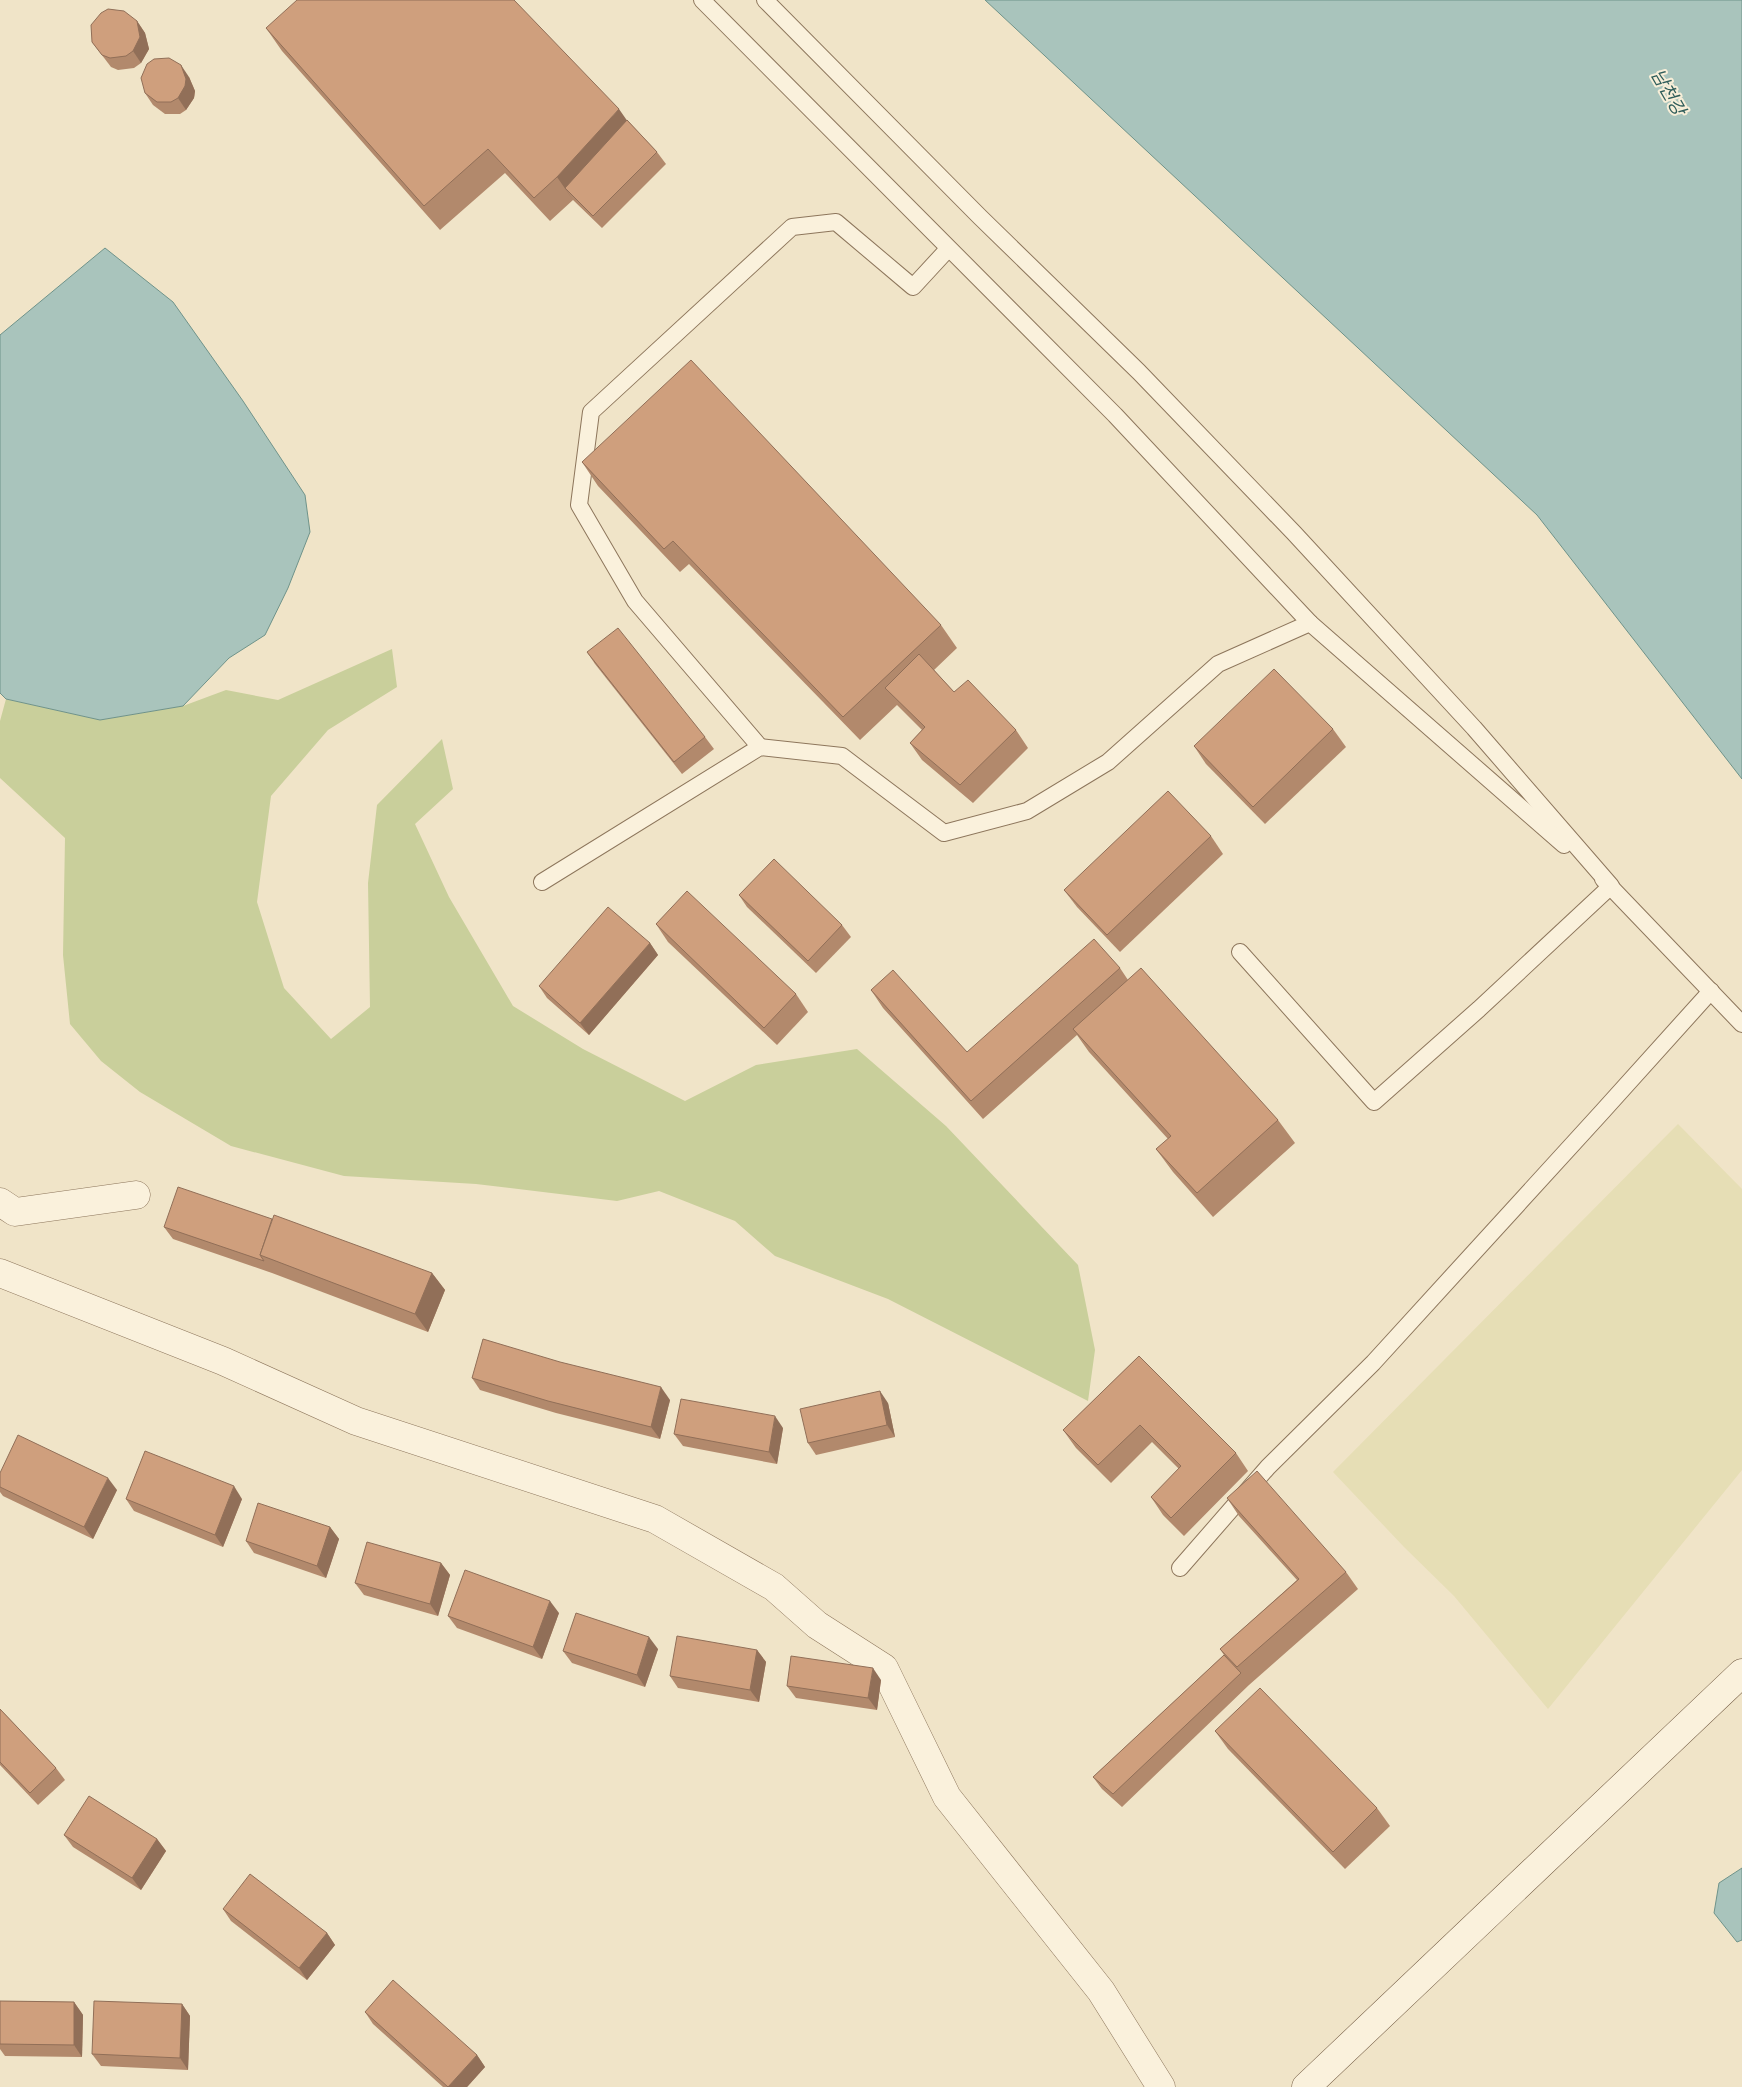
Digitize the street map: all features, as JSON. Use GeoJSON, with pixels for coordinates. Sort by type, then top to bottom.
{"type":"FeatureCollection","features":[{"type":"Feature","properties":{"kind":"street"},"geometry":{"type":"LineString","coordinates":[[0,1202],[14,1212],[136,1195]]}},
{"type":"Feature","properties":{"kind":"street"},"geometry":{"type":"LineString","coordinates":[[0,1274],[223,1361],[356,1421],[655,1519],[774,1587],[816,1625],[884,1668],[947,1797],[1102,1991],[1162,2087]]}},
{"type":"Feature","properties":{"kind":"street"},"geometry":{"type":"LineString","coordinates":[[1306,2087],[1742,1673]]}},
{"type":"Feature","properties":{"kind":"lane"},"geometry":{"type":"LineString","coordinates":[[702,0],[1115,415],[1310,623],[1611,886]]}},
{"type":"Feature","properties":{"kind":"lane"},"geometry":{"type":"LineString","coordinates":[[765,0],[980,217],[1139,372],[1294,533],[1474,728],[1611,886],[1742,1024]]}},
{"type":"Feature","properties":{"kind":"lane"},"geometry":{"type":"LineString","coordinates":[[760,747],[636,601],[579,505],[591,412],[792,227],[836,222],[913,287],[948,249]]}},
{"type":"Feature","properties":{"kind":"lane"},"geometry":{"type":"LineString","coordinates":[[542,882],[760,747],[842,756],[944,833],[1027,811],[1108,762],[1218,664],[1310,623]]}},
{"type":"Feature","properties":{"kind":"lane"},"geometry":{"type":"LineString","coordinates":[[1240,952],[1374,1102],[1479,1009],[1611,886]]}},
{"type":"Feature","properties":{"kind":"lane"},"geometry":{"type":"LineString","coordinates":[[1180,1568],[1268,1467],[1373,1362],[1711,991]]}},
{"type":"Feature","properties":{"kind":"shaded area"},"geometry":{"type":"Polygon","coordinates":[[[1678,1124],[1742,1189],[1742,1470],[1548,1709],[1454,1596],[1404,1547],[1333,1472],[1678,1124]]]}},
{"type":"Feature","properties":{"kind":"green space"},"geometry":{"type":"Polygon","coordinates":[[[392,649],[397,687],[328,730],[271,796],[257,902],[284,988],[331,1039],[370,1007],[368,883],[377,805],[442,739],[453,789],[415,824],[449,897],[513,1006],[583,1049],[685,1101],[756,1065],[857,1049],[946,1126],[1078,1265],[1095,1350],[1088,1401],[888,1299],[775,1256],[735,1221],[659,1191],[617,1201],[476,1184],[344,1176],[231,1146],[140,1092],[101,1061],[70,1024],[63,955],[65,838],[0,778],[0,721],[6,699],[100,720],[183,706],[226,690],[278,700],[392,649]]]}},
{"type":"Feature","properties":{"kind":"water","name":"남천강"},"geometry":{"type":"Polygon","coordinates":[[[985,0],[1742,0],[1742,779],[1537,515],[985,0]]]}},
{"type":"Feature","properties":{"kind":"water"},"geometry":{"type":"Polygon","coordinates":[[[105,248],[173,302],[243,401],[305,495],[310,532],[288,588],[265,635],[229,658],[183,706],[100,720],[6,699],[0,693],[0,335],[105,248]]]}},
{"type":"Feature","properties":{"kind":"water"},"geometry":{"type":"Polygon","coordinates":[[[1742,1868],[1742,1940],[1737,1942],[1714,1913],[1719,1883],[1742,1868]]]}},
{"type":"Feature","properties":{"kind":"building"},"geometry":{"type":"Polygon","coordinates":[[[297,0],[514,0],[619,109],[557,177],[534,198],[488,149],[424,206],[266,28],[297,0]]]}},
{"type":"Feature","properties":{"kind":"building"},"geometry":{"type":"Polygon","coordinates":[[[108,9],[124,11],[137,21],[140,37],[133,51],[126,56],[110,58],[102,55],[92,42],[91,25],[101,13],[108,9]]]}},
{"type":"Feature","properties":{"kind":"building"},"geometry":{"type":"Polygon","coordinates":[[[169,58],[181,65],[186,79],[185,86],[178,98],[171,102],[157,102],[145,93],[141,78],[147,64],[154,59],[169,58]]]}},
{"type":"Feature","properties":{"kind":"building"},"geometry":{"type":"Polygon","coordinates":[[[627,120],[657,152],[593,216],[565,188],[627,120]]]}},
{"type":"Feature","properties":{"kind":"building"},"geometry":{"type":"Polygon","coordinates":[[[691,360],[941,625],[843,717],[673,541],[664,549],[582,462],[691,360]]]}},
{"type":"Feature","properties":{"kind":"building"},"geometry":{"type":"Polygon","coordinates":[[[618,628],[705,737],[674,762],[587,652],[618,628]]]}},
{"type":"Feature","properties":{"kind":"building"},"geometry":{"type":"Polygon","coordinates":[[[919,654],[954,692],[968,680],[1016,730],[960,785],[910,743],[925,727],[885,688],[919,654]]]}},
{"type":"Feature","properties":{"kind":"building"},"geometry":{"type":"Polygon","coordinates":[[[1274,669],[1333,729],[1253,807],[1194,746],[1274,669]]]}},
{"type":"Feature","properties":{"kind":"building"},"geometry":{"type":"Polygon","coordinates":[[[1168,791],[1211,836],[1107,935],[1064,890],[1168,791]]]}},
{"type":"Feature","properties":{"kind":"building"},"geometry":{"type":"Polygon","coordinates":[[[774,859],[842,925],[808,961],[739,895],[774,859]]]}},
{"type":"Feature","properties":{"kind":"building"},"geometry":{"type":"Polygon","coordinates":[[[687,891],[796,994],[764,1028],[656,924],[687,891]]]}},
{"type":"Feature","properties":{"kind":"building"},"geometry":{"type":"Polygon","coordinates":[[[608,907],[650,943],[580,1023],[539,986],[608,907]]]}},
{"type":"Feature","properties":{"kind":"building"},"geometry":{"type":"Polygon","coordinates":[[[1094,939],[1120,968],[971,1101],[871,990],[893,970],[967,1052],[1094,939]]]}},
{"type":"Feature","properties":{"kind":"building"},"geometry":{"type":"Polygon","coordinates":[[[1141,968],[1278,1120],[1197,1193],[1156,1149],[1171,1136],[1073,1029],[1141,968]]]}},
{"type":"Feature","properties":{"kind":"building"},"geometry":{"type":"Polygon","coordinates":[[[178,1187],[272,1219],[260,1255],[264,1261],[164,1227],[178,1187]]]}},
{"type":"Feature","properties":{"kind":"building"},"geometry":{"type":"Polygon","coordinates":[[[274,1215],[432,1273],[415,1314],[260,1255],[274,1215]]]}},
{"type":"Feature","properties":{"kind":"building"},"geometry":{"type":"Polygon","coordinates":[[[483,1339],[560,1362],[661,1387],[651,1427],[548,1401],[472,1378],[483,1339]]]}},
{"type":"Feature","properties":{"kind":"building"},"geometry":{"type":"Polygon","coordinates":[[[1139,1356],[1236,1453],[1171,1518],[1151,1497],[1181,1466],[1140,1425],[1098,1465],[1063,1430],[1139,1356]]]}},
{"type":"Feature","properties":{"kind":"building"},"geometry":{"type":"Polygon","coordinates":[[[880,1391],[887,1425],[808,1443],[800,1409],[880,1391]]]}},
{"type":"Feature","properties":{"kind":"building"},"geometry":{"type":"Polygon","coordinates":[[[681,1399],[775,1416],[769,1452],[674,1434],[681,1399]]]}},
{"type":"Feature","properties":{"kind":"building"},"geometry":{"type":"Polygon","coordinates":[[[18,1435],[108,1478],[84,1527],[0,1487],[0,1473],[18,1435]]]}},
{"type":"Feature","properties":{"kind":"building"},"geometry":{"type":"Polygon","coordinates":[[[145,1451],[234,1486],[215,1535],[126,1499],[145,1451]]]}},
{"type":"Feature","properties":{"kind":"building"},"geometry":{"type":"Polygon","coordinates":[[[1257,1471],[1346,1572],[1237,1667],[1220,1649],[1299,1579],[1227,1498],[1257,1471]]]}},
{"type":"Feature","properties":{"kind":"building"},"geometry":{"type":"Polygon","coordinates":[[[258,1503],[330,1527],[317,1566],[246,1541],[258,1503]]]}},
{"type":"Feature","properties":{"kind":"building"},"geometry":{"type":"Polygon","coordinates":[[[367,1542],[441,1563],[430,1604],[355,1583],[367,1542]]]}},
{"type":"Feature","properties":{"kind":"building"},"geometry":{"type":"Polygon","coordinates":[[[465,1570],[550,1601],[533,1647],[448,1616],[465,1570]]]}},
{"type":"Feature","properties":{"kind":"building"},"geometry":{"type":"Polygon","coordinates":[[[576,1613],[649,1637],[637,1675],[563,1651],[576,1613]]]}},
{"type":"Feature","properties":{"kind":"building"},"geometry":{"type":"Polygon","coordinates":[[[677,1636],[757,1650],[750,1690],[670,1676],[677,1636]]]}},
{"type":"Feature","properties":{"kind":"building"},"geometry":{"type":"Polygon","coordinates":[[[1224,1655],[1241,1673],[1113,1794],[1093,1777],[1224,1655]]]}},
{"type":"Feature","properties":{"kind":"building"},"geometry":{"type":"Polygon","coordinates":[[[791,1656],[873,1668],[868,1698],[787,1686],[791,1656]]]}},
{"type":"Feature","properties":{"kind":"building"},"geometry":{"type":"Polygon","coordinates":[[[1260,1688],[1377,1808],[1333,1852],[1215,1731],[1260,1688]]]}},
{"type":"Feature","properties":{"kind":"building"},"geometry":{"type":"Polygon","coordinates":[[[0,1709],[56,1768],[30,1793],[0,1762],[0,1709]]]}},
{"type":"Feature","properties":{"kind":"building"},"geometry":{"type":"Polygon","coordinates":[[[89,1796],[157,1839],[132,1878],[64,1835],[89,1796]]]}},
{"type":"Feature","properties":{"kind":"building"},"geometry":{"type":"Polygon","coordinates":[[[250,1874],[327,1933],[299,1968],[223,1909],[250,1874]]]}},
{"type":"Feature","properties":{"kind":"building"},"geometry":{"type":"Polygon","coordinates":[[[393,1980],[477,2055],[448,2087],[365,2012],[393,1980]]]}},
{"type":"Feature","properties":{"kind":"building"},"geometry":{"type":"Polygon","coordinates":[[[0,2001],[74,2002],[74,2045],[0,2044],[0,2001]]]}},
{"type":"Feature","properties":{"kind":"building"},"geometry":{"type":"Polygon","coordinates":[[[94,2001],[182,2004],[180,2058],[92,2054],[94,2001]]]}}]}
